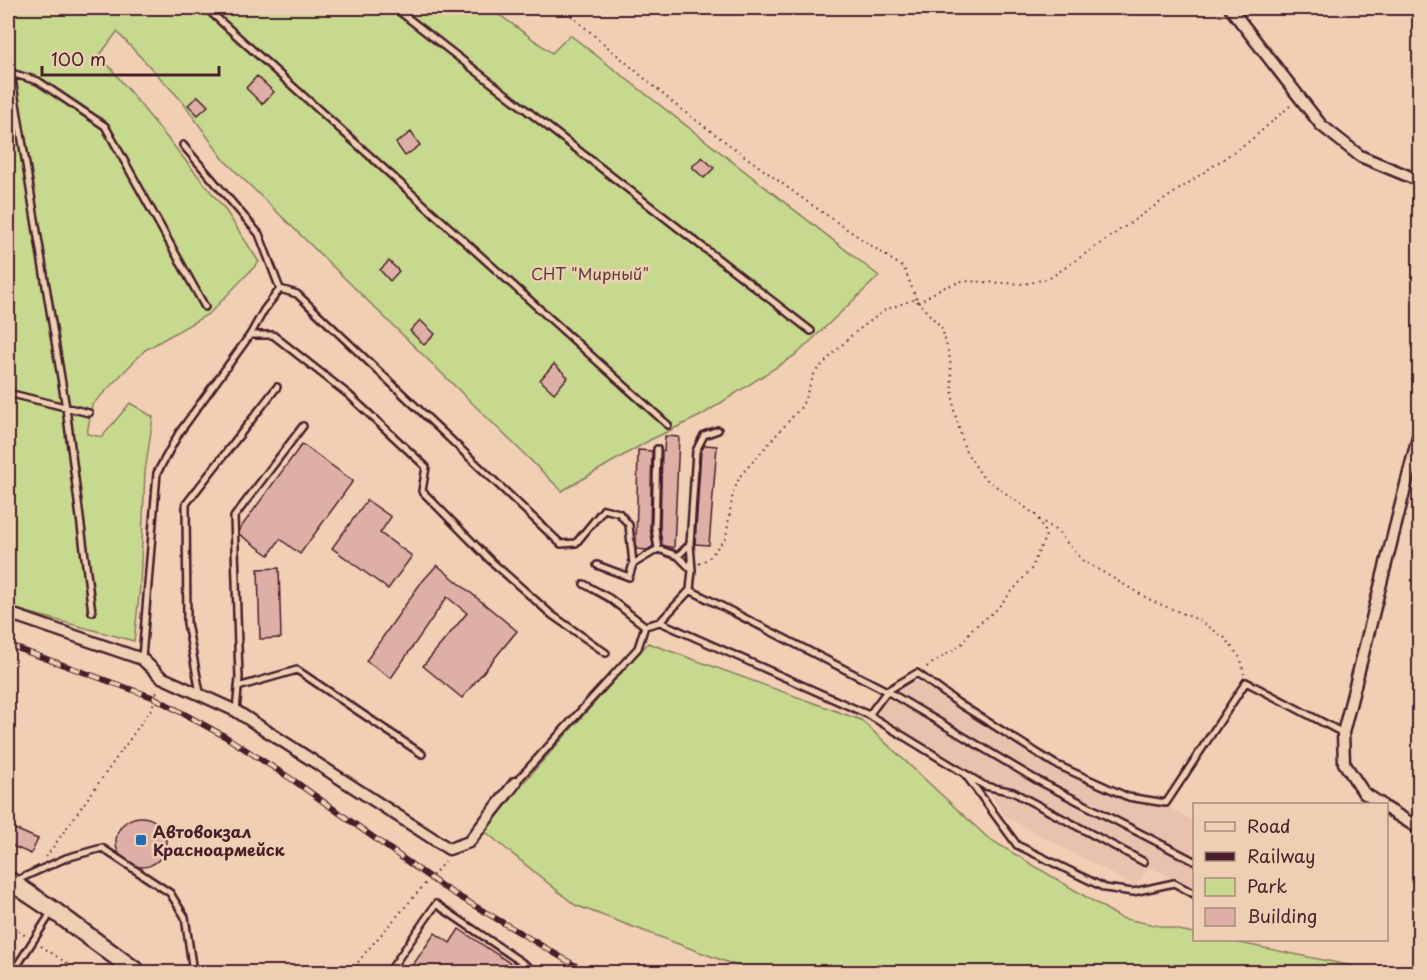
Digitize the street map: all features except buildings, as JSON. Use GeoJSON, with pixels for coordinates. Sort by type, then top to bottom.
{"type":"FeatureCollection","features":[{"type":"Feature","properties":{"kind":"main road"},"geometry":{"type":"LineString","coordinates":[[9,881],[53,910],[137,972]]}},
{"type":"Feature","properties":{"kind":"street"},"geometry":{"type":"LineString","coordinates":[[1230,8],[1321,125],[1360,156],[1419,181]]}},
{"type":"Feature","properties":{"kind":"street"},"geometry":{"type":"LineString","coordinates":[[1379,803],[1364,793],[1344,763],[1343,734],[1419,429]]}},
{"type":"Feature","properties":{"kind":"street"},"geometry":{"type":"LineString","coordinates":[[8,613],[142,659],[161,677],[236,711],[449,849],[469,842],[515,783]]}},
{"type":"Feature","properties":{"kind":"street"},"geometry":{"type":"LineString","coordinates":[[1388,809],[1419,830]]}},
{"type":"Feature","properties":{"kind":"lane"},"geometry":{"type":"LineString","coordinates":[[206,8],[668,425]]}},
{"type":"Feature","properties":{"kind":"lane"},"geometry":{"type":"LineString","coordinates":[[395,8],[811,331]]}},
{"type":"Feature","properties":{"kind":"lane"},"geometry":{"type":"LineString","coordinates":[[92,612],[66,408],[11,73],[38,81],[105,126],[205,307]]}},
{"type":"Feature","properties":{"kind":"lane"},"geometry":{"type":"LineString","coordinates":[[183,146],[259,234],[280,289]]}},
{"type":"Feature","properties":{"kind":"lane"},"geometry":{"type":"LineString","coordinates":[[142,659],[158,473],[179,433],[250,335],[264,310],[280,289]]}},
{"type":"Feature","properties":{"kind":"lane"},"geometry":{"type":"LineString","coordinates":[[280,289],[297,294],[561,544],[576,543],[603,509],[619,513],[629,525],[633,564],[629,577],[597,566]]}},
{"type":"Feature","properties":{"kind":"lane"},"geometry":{"type":"LineString","coordinates":[[250,335],[273,336],[349,394],[426,467],[422,491],[491,561],[552,615],[606,653]]}},
{"type":"Feature","properties":{"kind":"lane"},"geometry":{"type":"LineString","coordinates":[[201,695],[187,623],[186,504],[277,387]]}},
{"type":"Feature","properties":{"kind":"lane"},"geometry":{"type":"LineString","coordinates":[[8,393],[89,413]]}},
{"type":"Feature","properties":{"kind":"lane"},"geometry":{"type":"LineString","coordinates":[[236,711],[238,687],[234,517],[303,426]]}},
{"type":"Feature","properties":{"kind":"lane"},"geometry":{"type":"LineString","coordinates":[[645,626],[660,622],[690,590],[692,570],[690,543],[696,451],[704,435],[718,430]]}},
{"type":"Feature","properties":{"kind":"lane"},"geometry":{"type":"LineString","coordinates":[[657,449],[655,528],[658,549]]}},
{"type":"Feature","properties":{"kind":"lane"},"geometry":{"type":"LineString","coordinates":[[678,556],[690,543]]}},
{"type":"Feature","properties":{"kind":"lane"},"geometry":{"type":"LineString","coordinates":[[633,564],[658,549]]}},
{"type":"Feature","properties":{"kind":"lane"},"geometry":{"type":"LineString","coordinates":[[658,549],[678,556],[692,570]]}},
{"type":"Feature","properties":{"kind":"lane"},"geometry":{"type":"LineString","coordinates":[[584,584],[609,598],[645,626]]}},
{"type":"Feature","properties":{"kind":"lane"},"geometry":{"type":"LineString","coordinates":[[690,590],[887,692],[1035,779],[1193,860]]}},
{"type":"Feature","properties":{"kind":"lane"},"geometry":{"type":"LineString","coordinates":[[660,622],[869,715],[986,786],[1013,792],[1144,862]]}},
{"type":"Feature","properties":{"kind":"lane"},"geometry":{"type":"LineString","coordinates":[[515,783],[638,648],[645,626]]}},
{"type":"Feature","properties":{"kind":"lane"},"geometry":{"type":"LineString","coordinates":[[238,687],[297,670],[422,753]]}},
{"type":"Feature","properties":{"kind":"lane"},"geometry":{"type":"LineString","coordinates":[[869,715],[887,692],[917,673],[958,703],[1055,764],[1128,797],[1166,803],[1246,682],[1343,734]]}},
{"type":"Feature","properties":{"kind":"lane"},"geometry":{"type":"LineString","coordinates":[[964,772],[1017,844],[1104,888],[1133,892],[1174,883],[1193,893]]}},
{"type":"Feature","properties":{"kind":"lane"},"geometry":{"type":"LineString","coordinates":[[1388,820],[1397,814]]}},
{"type":"Feature","properties":{"kind":"lane"},"geometry":{"type":"LineString","coordinates":[[9,881],[66,858],[102,848],[170,893],[185,917],[193,972]]}},
{"type":"Feature","properties":{"kind":"lane"},"geometry":{"type":"LineString","coordinates":[[389,972],[435,904],[536,972]]}},
{"type":"Feature","properties":{"kind":"lane"},"geometry":{"type":"LineString","coordinates":[[13,972],[53,910]]}},
{"type":"Feature","properties":{"kind":"path"},"geometry":{"type":"LineString","coordinates":[[562,8],[678,107],[806,201],[904,268],[918,303]]}},
{"type":"Feature","properties":{"kind":"path"},"geometry":{"type":"LineString","coordinates":[[918,303],[940,289],[963,281],[1025,284],[1050,278],[1251,140],[1299,96]]}},
{"type":"Feature","properties":{"kind":"path"},"geometry":{"type":"LineString","coordinates":[[692,570],[709,558],[726,537],[733,493],[740,476],[802,405],[815,372],[854,334],[885,310],[915,299],[942,328],[950,359],[954,410],[965,450],[982,476],[1058,532],[1082,560],[1152,601],[1199,620],[1225,638],[1241,659],[1246,682]]}},
{"type":"Feature","properties":{"kind":"path"},"geometry":{"type":"LineString","coordinates":[[917,673],[961,645],[972,629],[996,610],[1031,569],[1046,535],[1038,519]]}},
{"type":"Feature","properties":{"kind":"path"},"geometry":{"type":"LineString","coordinates":[[35,872],[152,708],[161,677]]}},
{"type":"Feature","properties":{"kind":"path"},"geometry":{"type":"LineString","coordinates":[[351,972],[456,847]]}},
{"type":"Feature","properties":{"kind":"path"},"geometry":{"type":"LineString","coordinates":[[8,925],[80,972]]}},
{"type":"Feature","properties":{"kind":"shaded area"},"geometry":{"type":"Polygon","coordinates":[[[916,681],[1053,769],[1124,799],[1169,807],[1193,821],[1193,888],[1150,867],[1135,886],[1004,816],[989,790],[878,714],[887,697],[916,681]]]}},
{"type":"Feature","properties":{"kind":"green space","name":"СНТ \"Мирный\""},"geometry":{"type":"Polygon","coordinates":[[[8,8],[490,8],[552,53],[570,35],[879,276],[797,354],[702,415],[650,440],[562,491],[224,160],[182,101],[117,32],[100,55],[224,208],[259,262],[210,313],[145,350],[92,405],[87,434],[102,437],[130,403],[153,417],[145,472],[140,586],[134,641],[8,607],[8,8]]]}},
{"type":"Feature","properties":{"kind":"green space"},"geometry":{"type":"Polygon","coordinates":[[[648,643],[861,720],[988,838],[1121,918],[1193,933],[1193,941],[1230,941],[1357,967],[1369,972],[753,972],[575,905],[482,829],[648,643]]]}},
{"type":"Feature","properties":{"kind":"railway"},"geometry":{"type":"LineString","coordinates":[[8,645],[155,698],[226,737],[293,780],[443,887],[586,972]]}},
{"type":"Feature","properties":{"kind":"place","name":"Автовокзал Красноармейск"},"geometry":{"type":"Point","coordinates":[141,840]}}]}
